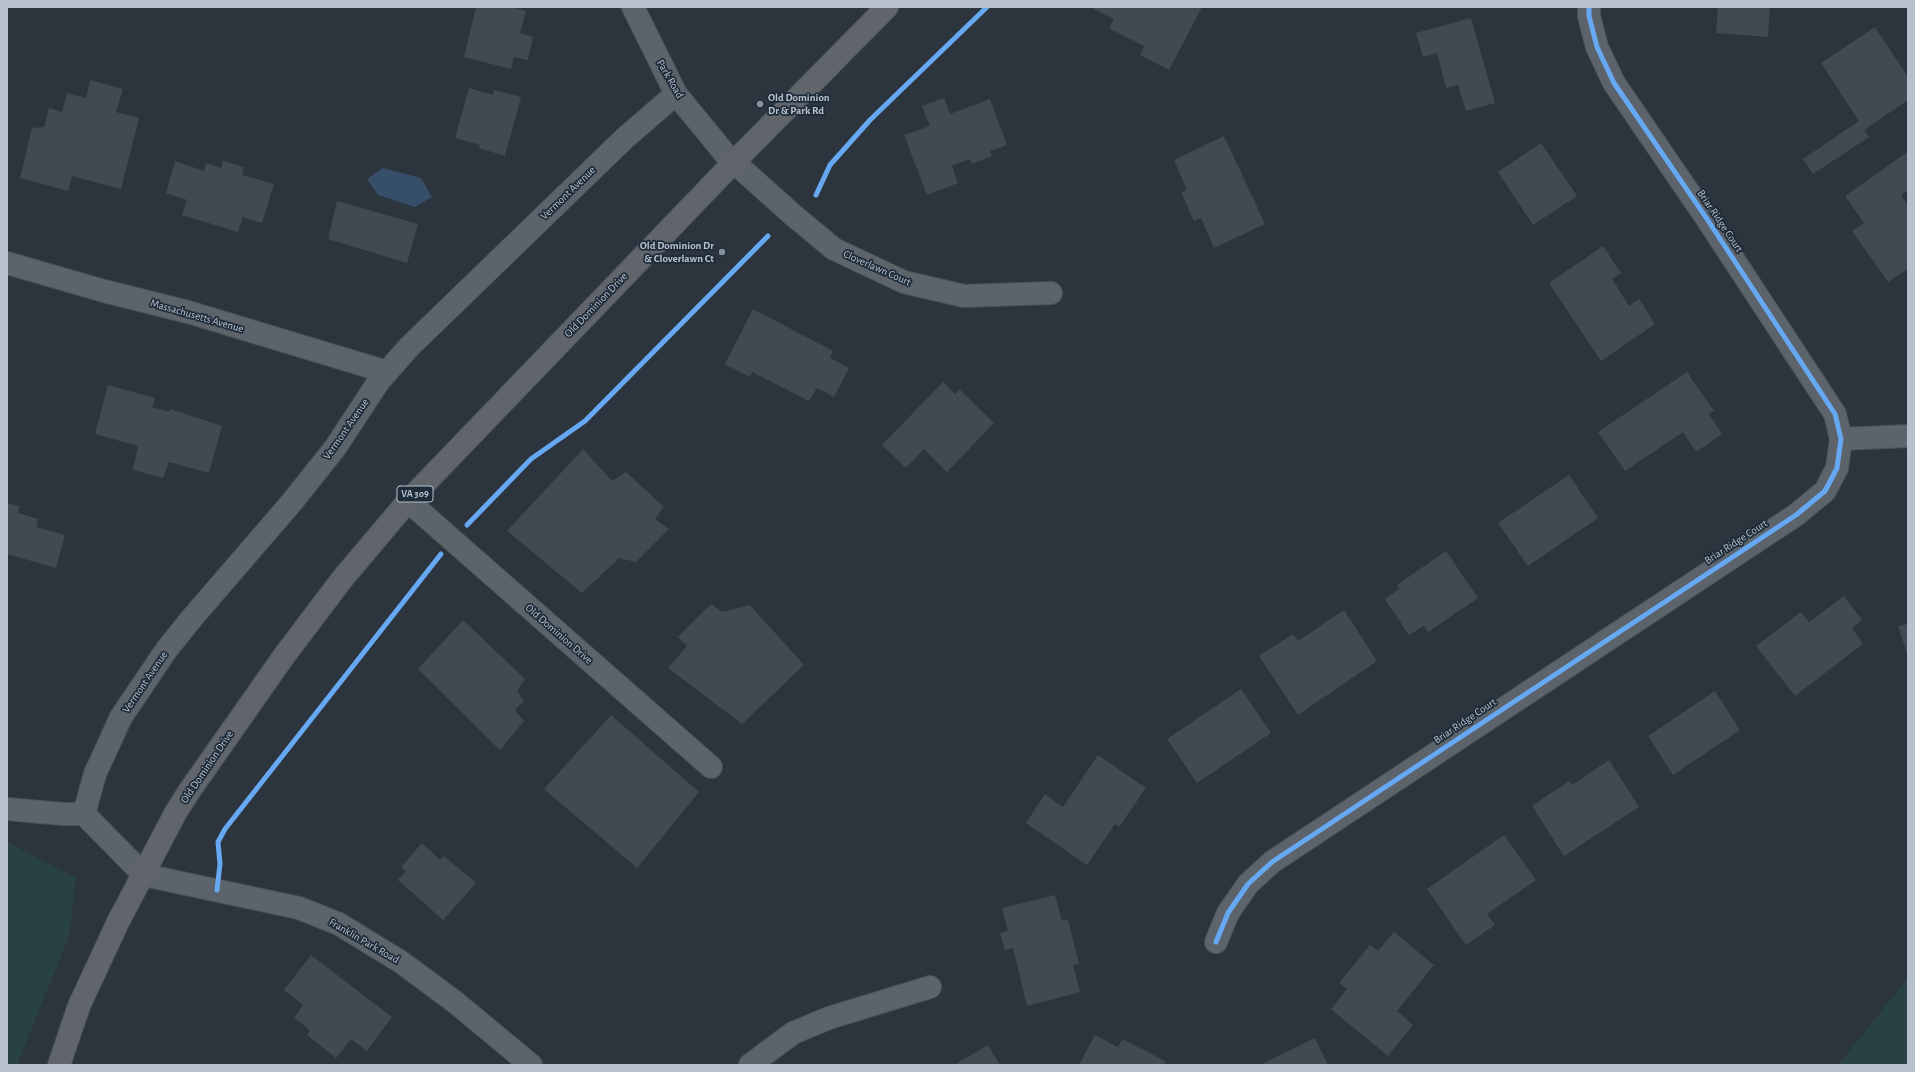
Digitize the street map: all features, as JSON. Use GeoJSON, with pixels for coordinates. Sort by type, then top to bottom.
{"type":"FeatureCollection","features":[{"type":"Feature","properties":{"kind":"main road","name":"Old Dominion Drive"},"geometry":{"type":"LineString","coordinates":[[58,1065],[79,1006],[118,922],[190,790],[271,675],[343,578],[408,502],[733,163],[887,7]]}},
{"type":"Feature","properties":{"kind":"street","name":"Park Road"},"geometry":{"type":"LineString","coordinates":[[633,7],[676,94],[733,163]]}},
{"type":"Feature","properties":{"kind":"street","name":"Briar Ridge Court"},"geometry":{"type":"LineString","coordinates":[[1216,942],[1228,913],[1244,890],[1272,862],[1796,515],[1824,491],[1837,468],[1841,439],[1835,414],[1707,219],[1614,83],[1597,47],[1589,16],[1589,7]]}},
{"type":"Feature","properties":{"kind":"street","name":"Vermont Avenue"},"geometry":{"type":"LineString","coordinates":[[84,814],[95,774],[121,717],[167,649],[292,502],[330,454],[387,372],[409,347],[626,137],[676,94]]}},
{"type":"Feature","properties":{"kind":"street","name":"Cloverlawn Court"},"geometry":{"type":"LineString","coordinates":[[733,163],[834,249],[904,282],[964,296],[1051,293]]}},
{"type":"Feature","properties":{"kind":"street","name":"Massachusetts Avenue"},"geometry":{"type":"LineString","coordinates":[[7,263],[104,291],[188,312],[387,372]]}},
{"type":"Feature","properties":{"kind":"street"},"geometry":{"type":"LineString","coordinates":[[1841,439],[1908,436]]}},
{"type":"Feature","properties":{"kind":"street","name":"Old Dominion Drive"},"geometry":{"type":"LineString","coordinates":[[408,502],[711,767]]}},
{"type":"Feature","properties":{"kind":"street"},"geometry":{"type":"LineString","coordinates":[[7,809],[63,814],[84,814],[144,875]]}},
{"type":"Feature","properties":{"kind":"street","name":"Franklin Park Road"},"geometry":{"type":"LineString","coordinates":[[144,875],[299,908],[339,924],[413,971],[455,1002],[531,1065]]}},
{"type":"Feature","properties":{"kind":"street"},"geometry":{"type":"LineString","coordinates":[[750,1065],[793,1033],[829,1018],[930,986]]}},
{"type":"Feature","properties":{"kind":"green space"},"geometry":{"type":"Polygon","coordinates":[[[7,842],[76,878],[69,936],[17,1065],[7,1065],[7,842]]]}},
{"type":"Feature","properties":{"kind":"green space"},"geometry":{"type":"Polygon","coordinates":[[[1908,978],[1908,1065],[1838,1065],[1908,978]]]}},
{"type":"Feature","properties":{"kind":"water"},"geometry":{"type":"Polygon","coordinates":[[[383,168],[421,178],[432,197],[415,207],[378,195],[367,179],[383,168]]]}},
{"type":"Feature","properties":{"kind":"building"},"geometry":{"type":"Polygon","coordinates":[[[476,7],[511,7],[526,11],[520,33],[533,37],[528,60],[514,57],[511,69],[464,57],[476,7]]]}},
{"type":"Feature","properties":{"kind":"building"},"geometry":{"type":"Polygon","coordinates":[[[1094,7],[1202,7],[1169,70],[1140,55],[1144,46],[1109,28],[1114,19],[1093,9],[1094,7]]]}},
{"type":"Feature","properties":{"kind":"building"},"geometry":{"type":"Polygon","coordinates":[[[1718,7],[1770,7],[1768,37],[1716,33],[1718,7]]]}},
{"type":"Feature","properties":{"kind":"building"},"geometry":{"type":"Polygon","coordinates":[[[1471,18],[1495,103],[1466,111],[1458,85],[1446,88],[1437,53],[1423,57],[1416,33],[1471,18]]]}},
{"type":"Feature","properties":{"kind":"building"},"geometry":{"type":"Polygon","coordinates":[[[1875,27],[1908,77],[1908,100],[1864,130],[1869,137],[1813,174],[1803,159],[1859,121],[1821,63],[1875,27]]]}},
{"type":"Feature","properties":{"kind":"building"},"geometry":{"type":"Polygon","coordinates":[[[90,80],[123,89],[116,112],[139,118],[121,189],[72,176],[68,191],[20,178],[32,128],[44,127],[49,108],[62,112],[67,93],[86,98],[90,80]]]}},
{"type":"Feature","properties":{"kind":"building"},"geometry":{"type":"Polygon","coordinates":[[[469,88],[493,95],[494,90],[521,97],[505,156],[479,148],[480,145],[455,138],[469,88]]]}},
{"type":"Feature","properties":{"kind":"building"},"geometry":{"type":"Polygon","coordinates":[[[944,98],[950,114],[990,99],[1007,145],[990,151],[992,156],[972,164],[970,159],[952,166],[958,183],[927,195],[904,135],[930,126],[922,106],[944,98]]]}},
{"type":"Feature","properties":{"kind":"building"},"geometry":{"type":"Polygon","coordinates":[[[1224,136],[1265,224],[1214,248],[1201,218],[1194,221],[1181,192],[1187,190],[1174,160],[1224,136]]]}},
{"type":"Feature","properties":{"kind":"building"},"geometry":{"type":"Polygon","coordinates":[[[1541,143],[1577,196],[1533,225],[1498,172],[1541,143]]]}},
{"type":"Feature","properties":{"kind":"building"},"geometry":{"type":"Polygon","coordinates":[[[1906,153],[1908,156],[1908,190],[1901,195],[1908,206],[1908,269],[1888,282],[1852,231],[1864,223],[1845,196],[1906,153]]]}},
{"type":"Feature","properties":{"kind":"building"},"geometry":{"type":"Polygon","coordinates":[[[175,161],[204,171],[206,163],[221,168],[223,161],[244,167],[242,175],[274,184],[262,223],[243,217],[238,232],[182,215],[187,200],[166,193],[175,161]]]}},
{"type":"Feature","properties":{"kind":"building"},"geometry":{"type":"Polygon","coordinates":[[[337,201],[418,224],[407,263],[328,239],[337,201]]]}},
{"type":"Feature","properties":{"kind":"building"},"geometry":{"type":"Polygon","coordinates":[[[1603,246],[1621,273],[1612,279],[1629,306],[1639,299],[1655,324],[1601,361],[1549,283],[1603,246]]]}},
{"type":"Feature","properties":{"kind":"building"},"geometry":{"type":"Polygon","coordinates":[[[753,309],[833,351],[830,358],[849,368],[834,397],[817,388],[809,401],[752,372],[750,377],[725,364],[753,309]]]}},
{"type":"Feature","properties":{"kind":"building"},"geometry":{"type":"Polygon","coordinates":[[[1687,372],[1714,411],[1709,414],[1722,434],[1696,452],[1683,432],[1625,471],[1598,432],[1687,372]]]}},
{"type":"Feature","properties":{"kind":"building"},"geometry":{"type":"Polygon","coordinates":[[[943,382],[955,394],[959,389],[994,423],[947,472],[924,449],[906,468],[882,445],[943,382]]]}},
{"type":"Feature","properties":{"kind":"building"},"geometry":{"type":"Polygon","coordinates":[[[108,385],[155,398],[152,407],[169,412],[170,409],[222,426],[209,473],[169,462],[163,478],[133,470],[138,446],[95,434],[108,385]]]}},
{"type":"Feature","properties":{"kind":"building"},"geometry":{"type":"Polygon","coordinates":[[[583,449],[612,481],[626,472],[664,507],[655,519],[669,529],[636,562],[619,558],[582,593],[507,531],[583,449]]]}},
{"type":"Feature","properties":{"kind":"building"},"geometry":{"type":"Polygon","coordinates":[[[1569,475],[1598,518],[1528,566],[1498,523],[1569,475]]]}},
{"type":"Feature","properties":{"kind":"building"},"geometry":{"type":"Polygon","coordinates":[[[7,503],[20,506],[18,513],[38,519],[36,527],[65,535],[56,568],[7,554],[7,503]]]}},
{"type":"Feature","properties":{"kind":"building"},"geometry":{"type":"Polygon","coordinates":[[[1446,551],[1478,598],[1428,632],[1424,626],[1409,635],[1385,599],[1399,589],[1397,585],[1446,551]]]}},
{"type":"Feature","properties":{"kind":"building"},"geometry":{"type":"Polygon","coordinates":[[[1844,596],[1862,620],[1852,628],[1863,644],[1795,696],[1756,646],[1801,612],[1809,622],[1844,596]]]}},
{"type":"Feature","properties":{"kind":"building"},"geometry":{"type":"Polygon","coordinates":[[[711,604],[722,612],[750,605],[804,665],[742,724],[668,668],[687,646],[678,637],[711,604]]]}},
{"type":"Feature","properties":{"kind":"building"},"geometry":{"type":"Polygon","coordinates":[[[1344,610],[1377,661],[1298,715],[1259,656],[1293,634],[1298,641],[1344,610]]]}},
{"type":"Feature","properties":{"kind":"building"},"geometry":{"type":"Polygon","coordinates":[[[463,620],[525,679],[517,691],[524,701],[515,710],[524,721],[500,750],[418,669],[463,620]]]}},
{"type":"Feature","properties":{"kind":"building"},"geometry":{"type":"Polygon","coordinates":[[[1908,624],[1908,656],[1898,626],[1908,624]]]}},
{"type":"Feature","properties":{"kind":"building"},"geometry":{"type":"Polygon","coordinates":[[[1241,689],[1271,733],[1197,783],[1167,739],[1241,689]]]}},
{"type":"Feature","properties":{"kind":"building"},"geometry":{"type":"Polygon","coordinates":[[[1715,691],[1740,730],[1673,775],[1648,736],[1715,691]]]}},
{"type":"Feature","properties":{"kind":"building"},"geometry":{"type":"Polygon","coordinates":[[[611,715],[699,792],[637,868],[544,789],[611,715]]]}},
{"type":"Feature","properties":{"kind":"building"},"geometry":{"type":"Polygon","coordinates":[[[1098,755],[1146,788],[1119,827],[1115,824],[1087,865],[1026,823],[1045,794],[1063,807],[1098,755]]]}},
{"type":"Feature","properties":{"kind":"building"},"geometry":{"type":"Polygon","coordinates":[[[1609,760],[1639,807],[1564,856],[1532,806],[1569,781],[1572,785],[1609,760]]]}},
{"type":"Feature","properties":{"kind":"building"},"geometry":{"type":"Polygon","coordinates":[[[1504,835],[1536,880],[1487,914],[1495,925],[1466,945],[1427,889],[1504,835]]]}},
{"type":"Feature","properties":{"kind":"building"},"geometry":{"type":"Polygon","coordinates":[[[422,843],[440,860],[444,856],[476,883],[443,920],[398,880],[406,871],[401,867],[422,843]]]}},
{"type":"Feature","properties":{"kind":"building"},"geometry":{"type":"Polygon","coordinates":[[[1055,895],[1062,921],[1068,919],[1079,964],[1073,965],[1080,992],[1027,1006],[1013,948],[1005,950],[1000,933],[1008,931],[1002,908],[1055,895]]]}},
{"type":"Feature","properties":{"kind":"building"},"geometry":{"type":"Polygon","coordinates":[[[1394,932],[1434,965],[1397,1011],[1413,1025],[1388,1056],[1331,1009],[1347,989],[1339,983],[1370,945],[1378,951],[1394,932]]]}},
{"type":"Feature","properties":{"kind":"building"},"geometry":{"type":"Polygon","coordinates":[[[311,955],[392,1017],[367,1051],[351,1039],[336,1058],[307,1035],[310,1030],[294,1018],[303,1005],[284,990],[311,955]]]}},
{"type":"Feature","properties":{"kind":"building"},"geometry":{"type":"Polygon","coordinates":[[[1095,1035],[1118,1047],[1122,1039],[1165,1061],[1164,1065],[1079,1065],[1095,1035]]]}},
{"type":"Feature","properties":{"kind":"building"},"geometry":{"type":"Polygon","coordinates":[[[1315,1038],[1328,1065],[1260,1065],[1315,1038]]]}},
{"type":"Feature","properties":{"kind":"building"},"geometry":{"type":"Polygon","coordinates":[[[988,1045],[1000,1065],[954,1065],[988,1045]]]}},
{"type":"Feature","properties":{"kind":"cycle path"},"geometry":{"type":"LineString","coordinates":[[816,195],[830,165],[870,120],[987,7]]}},
{"type":"Feature","properties":{"kind":"cycle path"},"geometry":{"type":"LineString","coordinates":[[1216,942],[1228,913],[1248,884],[1272,862],[1796,515],[1825,491],[1837,468],[1841,439],[1835,414],[1707,219],[1614,83],[1597,47],[1589,16],[1589,7]]}},
{"type":"Feature","properties":{"kind":"cycle path"},"geometry":{"type":"LineString","coordinates":[[467,525],[531,459],[585,421],[768,236]]}},
{"type":"Feature","properties":{"kind":"cycle path"},"geometry":{"type":"LineString","coordinates":[[217,890],[220,864],[218,842],[225,829],[441,554]]}},
{"type":"Feature","properties":{"kind":"place","name":"Old Dominion Dr & Park Rd"},"geometry":{"type":"Point","coordinates":[760,104]}},
{"type":"Feature","properties":{"kind":"place","name":"Old Dominion Dr & Cloverlawn Ct"},"geometry":{"type":"Point","coordinates":[722,252]}}]}
